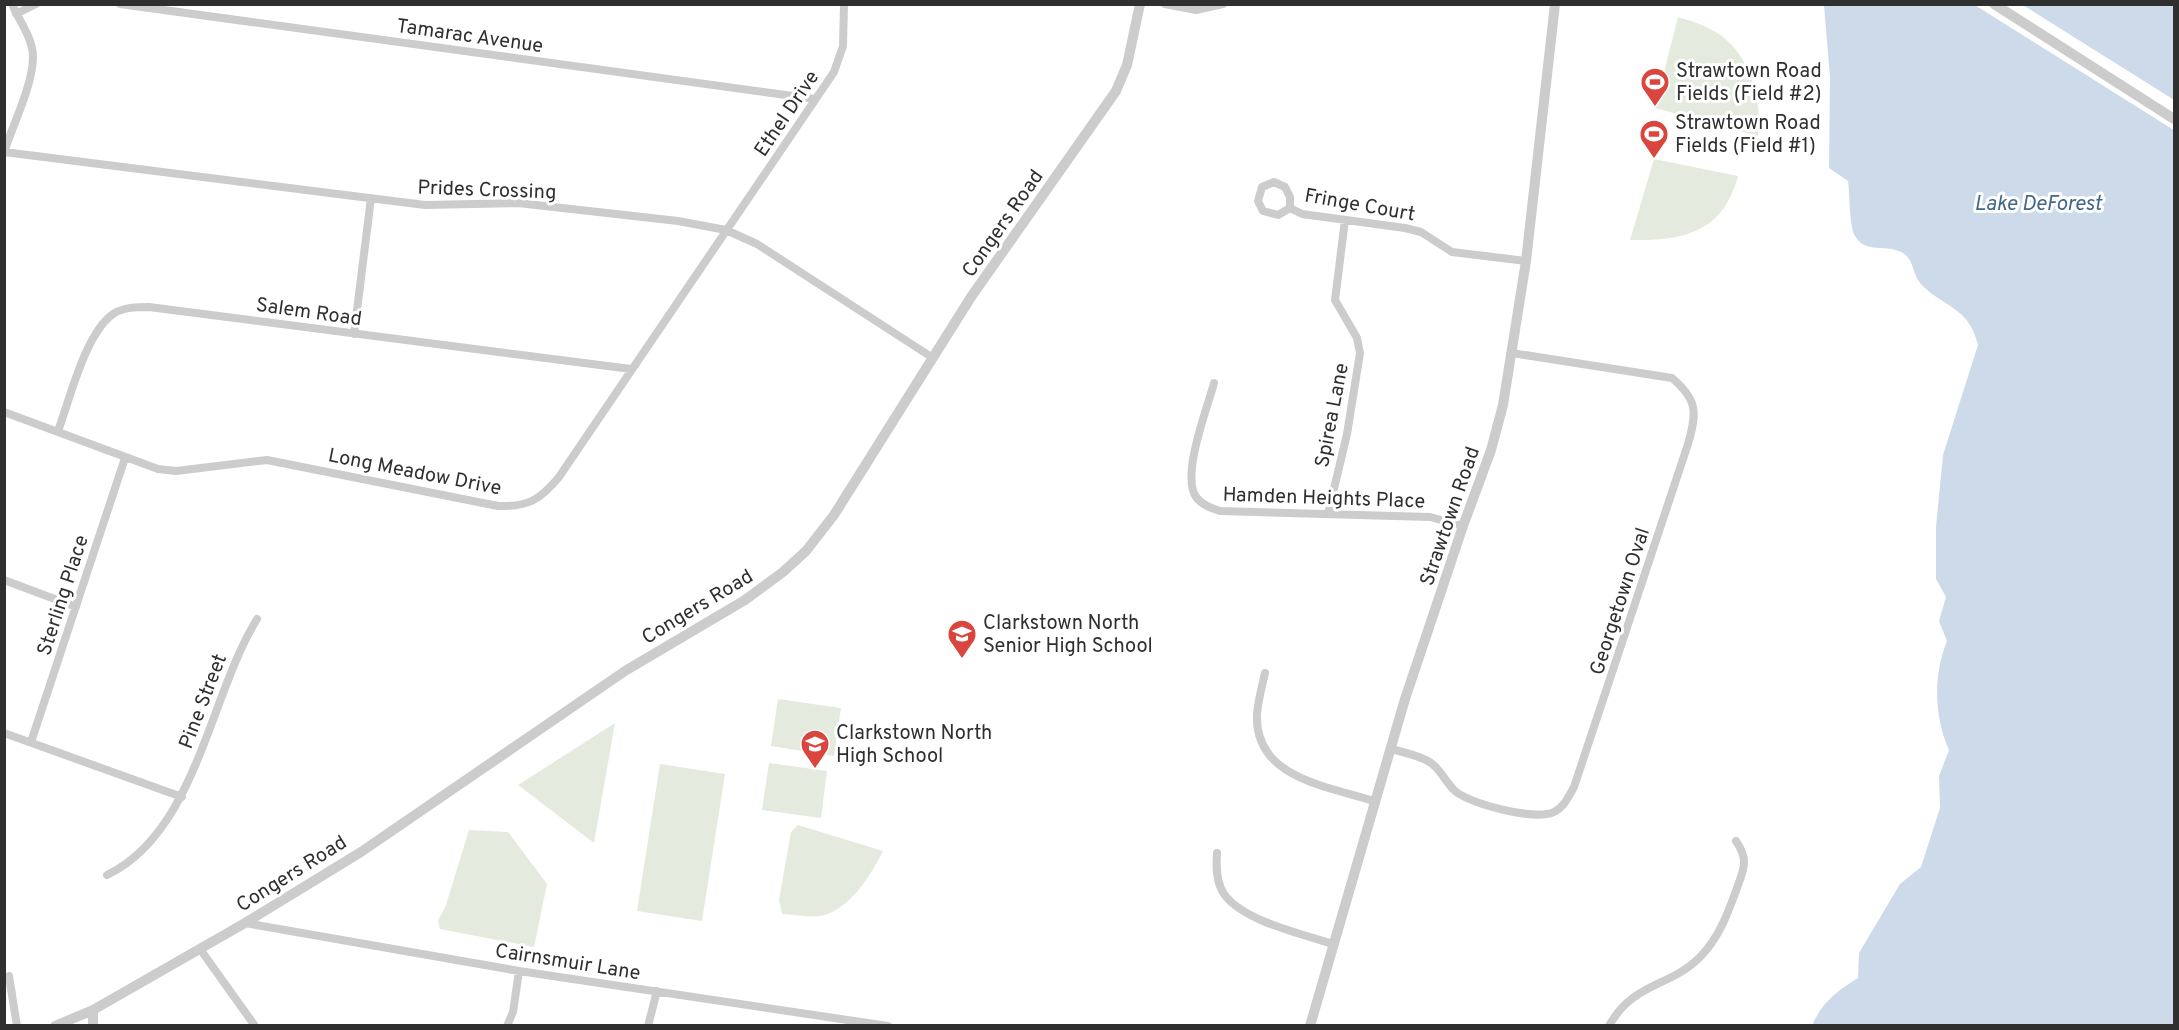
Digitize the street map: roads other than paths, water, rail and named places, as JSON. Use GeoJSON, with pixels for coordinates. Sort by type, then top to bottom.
{"type":"FeatureCollection","features":[{"type":"Feature","properties":{"kind":"street"},"geometry":{"type":"LineString","coordinates":[[4,152],[31,73],[33,56],[28,36],[12,4]]}},
{"type":"Feature","properties":{"kind":"street"},"geometry":{"type":"LineString","coordinates":[[16,14],[36,4]]}},
{"type":"Feature","properties":{"kind":"street","name":"Tamarac Avenue"},"geometry":{"type":"LineString","coordinates":[[120,4],[815,99]]}},
{"type":"Feature","properties":{"kind":"street","name":"Ethel Drive"},"geometry":{"type":"LineString","coordinates":[[726,230],[834,72],[843,46],[844,4]]}},
{"type":"Feature","properties":{"kind":"street","name":"Congers Road"},"geometry":{"type":"LineString","coordinates":[[55,1026],[93,1010],[361,852],[625,671],[745,600],[783,572],[806,551],[834,515],[972,297],[1116,91],[1127,65],[1140,4]]}},
{"type":"Feature","properties":{"kind":"street"},"geometry":{"type":"LineString","coordinates":[[1165,4],[1196,10],[1223,4]]}},
{"type":"Feature","properties":{"kind":"street","name":"Strawtown Road"},"geometry":{"type":"LineString","coordinates":[[1310,1026],[1374,801],[1463,526],[1491,450],[1503,405],[1526,261],[1556,4]]}},
{"type":"Feature","properties":{"kind":"street"},"geometry":{"type":"LineString","coordinates":[[1994,4],[2175,119]]}},
{"type":"Feature","properties":{"kind":"street","name":"Prides Crossing"},"geometry":{"type":"LineString","coordinates":[[4,152],[371,198],[456,206],[518,203],[678,220],[726,230],[757,244],[933,358]]}},
{"type":"Feature","properties":{"kind":"street"},"geometry":{"type":"LineString","coordinates":[[354,334],[371,198]]}},
{"type":"Feature","properties":{"kind":"street","name":"Fringe Court"},"geometry":{"type":"LineString","coordinates":[[1290,208],[1302,214],[1421,232],[1452,252],[1526,261]]}},
{"type":"Feature","properties":{"kind":"street","name":"Spirea Lane"},"geometry":{"type":"LineString","coordinates":[[1328,514],[1347,434],[1360,353],[1358,338],[1335,300],[1345,220]]}},
{"type":"Feature","properties":{"kind":"street","name":"Long Meadow Drive"},"geometry":{"type":"LineString","coordinates":[[4,412],[158,469],[176,471],[248,461],[286,462],[498,506],[517,507],[533,501],[559,477],[726,230]]}},
{"type":"Feature","properties":{"kind":"street","name":"Salem Road"},"geometry":{"type":"LineString","coordinates":[[58,431],[92,340],[101,326],[114,313],[132,307],[149,307],[631,369]]}},
{"type":"Feature","properties":{"kind":"street","name":"Georgetown Oval"},"geometry":{"type":"LineString","coordinates":[[1391,748],[1428,760],[1454,790],[1465,798],[1524,814],[1538,815],[1554,812],[1566,802],[1574,787],[1688,444],[1695,420],[1693,403],[1686,390],[1672,378],[1512,353]]}},
{"type":"Feature","properties":{"kind":"street","name":"Hamden Heights Place"},"geometry":{"type":"LineString","coordinates":[[1214,383],[1192,465],[1190,483],[1196,498],[1206,506],[1220,511],[1430,517],[1463,526]]}},
{"type":"Feature","properties":{"kind":"street","name":"Sterling Place"},"geometry":{"type":"LineString","coordinates":[[31,742],[125,458]]}},
{"type":"Feature","properties":{"kind":"street"},"geometry":{"type":"LineString","coordinates":[[4,580],[76,606]]}},
{"type":"Feature","properties":{"kind":"street","name":"Pine Street"},"geometry":{"type":"LineString","coordinates":[[107,875],[125,866],[139,854],[182,797],[241,645],[257,619]]}},
{"type":"Feature","properties":{"kind":"street"},"geometry":{"type":"LineString","coordinates":[[1265,673],[1257,713],[1258,735],[1266,752],[1276,765],[1290,775],[1374,801]]}},
{"type":"Feature","properties":{"kind":"street"},"geometry":{"type":"LineString","coordinates":[[4,734],[182,797]]}},
{"type":"Feature","properties":{"kind":"street"},"geometry":{"type":"LineString","coordinates":[[1609,1026],[1629,1000],[1699,959],[1714,940],[1727,916],[1744,866],[1744,853],[1736,841]]}},
{"type":"Feature","properties":{"kind":"street"},"geometry":{"type":"LineString","coordinates":[[1217,854],[1218,880],[1225,894],[1238,906],[1255,917],[1333,944]]}},
{"type":"Feature","properties":{"kind":"street","name":"Cairnsmuir Lane"},"geometry":{"type":"LineString","coordinates":[[244,923],[519,971],[882,1025]]}},
{"type":"Feature","properties":{"kind":"street"},"geometry":{"type":"LineString","coordinates":[[200,949],[255,1026]]}},
{"type":"Feature","properties":{"kind":"street"},"geometry":{"type":"LineString","coordinates":[[507,1026],[513,1012],[519,971]]}},
{"type":"Feature","properties":{"kind":"street"},"geometry":{"type":"LineString","coordinates":[[9,976],[17,1026]]}},
{"type":"Feature","properties":{"kind":"street"},"geometry":{"type":"LineString","coordinates":[[648,1026],[657,991]]}},
{"type":"Feature","properties":{"kind":"street"},"geometry":{"type":"LineString","coordinates":[[93,1010],[93,1026]]}},
{"type":"Feature","properties":{"kind":"water","name":"Lake DeForest"},"geometry":{"type":"Polygon","coordinates":[[[1824,5],[1975,5],[2174,130],[2174,1025],[1812,1026],[1820,1010],[1831,998],[1858,978],[1859,953],[1900,884],[1921,867],[1940,808],[1939,776],[1949,750],[1940,724],[1937,696],[1939,668],[1947,641],[1939,621],[1946,597],[1936,579],[1936,527],[1943,455],[1978,345],[1968,322],[1920,283],[1911,262],[1905,255],[1895,250],[1864,245],[1855,236],[1848,181],[1829,168],[1830,77],[1824,5]]]}},
{"type":"Feature","properties":{"kind":"water"},"geometry":{"type":"Polygon","coordinates":[[[2023,5],[2174,5],[2174,100],[2023,5]]]}},
{"type":"Feature","properties":{"kind":"place","name":"Strawtown Road Fields (Field #2)"},"geometry":{"type":"Point","coordinates":[1655,108]}},
{"type":"Feature","properties":{"kind":"place","name":"Strawtown Road Fields (Field #1)"},"geometry":{"type":"Point","coordinates":[1654,160]}},
{"type":"Feature","properties":{"kind":"place","name":"Clarkstown North Senior High School"},"geometry":{"type":"Point","coordinates":[962,660]}},
{"type":"Feature","properties":{"kind":"place","name":"Clarkstown North High School"},"geometry":{"type":"Point","coordinates":[815,770]}}]}
